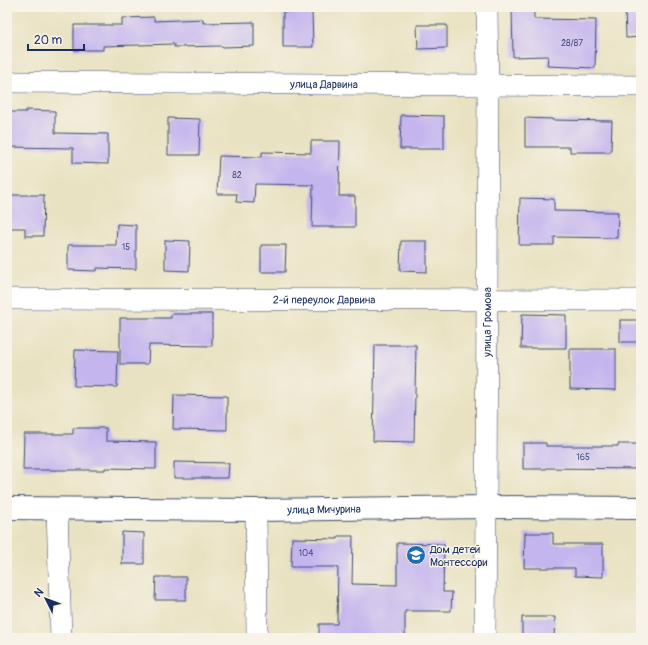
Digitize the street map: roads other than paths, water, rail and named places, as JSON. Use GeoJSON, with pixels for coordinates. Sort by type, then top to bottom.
{"type":"FeatureCollection","features":[{"type":"Feature","properties":{"kind":"street","name":"улица Громова"},"geometry":{"type":"LineString","coordinates":[[485,638],[488,85],[487,7]]}},
{"type":"Feature","properties":{"kind":"street","name":"улица Дарвина"},"geometry":{"type":"LineString","coordinates":[[7,82],[641,86]]}},
{"type":"Feature","properties":{"kind":"street","name":"2-й переулок Дарвина"},"geometry":{"type":"LineString","coordinates":[[7,299],[641,300]]}},
{"type":"Feature","properties":{"kind":"street","name":"улица Мичурина"},"geometry":{"type":"LineString","coordinates":[[7,508],[256,510],[486,507],[641,508]]}},
{"type":"Feature","properties":{"kind":"street"},"geometry":{"type":"LineString","coordinates":[[57,509],[61,638]]}},
{"type":"Feature","properties":{"kind":"street"},"geometry":{"type":"LineString","coordinates":[[256,510],[257,638]]}},
{"type":"Feature","properties":{"kind":"place","name":"Дом детей Монтессори"},"geometry":{"type":"Point","coordinates":[416,555]}}]}
